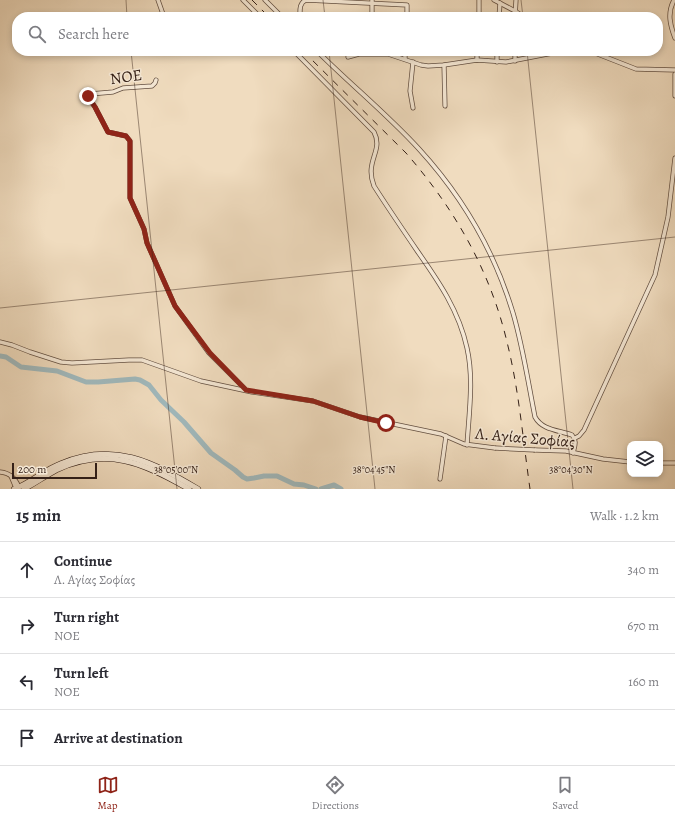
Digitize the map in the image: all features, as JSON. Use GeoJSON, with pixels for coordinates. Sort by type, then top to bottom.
{"type":"FeatureCollection","features":[{"type":"Feature","properties":{"kind":"street"},"geometry":{"type":"LineString","coordinates":[[158,0],[162,12]]}},
{"type":"Feature","properties":{"kind":"street"},"geometry":{"type":"LineString","coordinates":[[243,0],[255,12]]}},
{"type":"Feature","properties":{"kind":"street"},"geometry":{"type":"LineString","coordinates":[[265,0],[277,12]]}},
{"type":"Feature","properties":{"kind":"street"},"geometry":{"type":"LineString","coordinates":[[300,12],[303,2],[311,0],[407,5],[407,12]]}},
{"type":"Feature","properties":{"kind":"street"},"geometry":{"type":"LineString","coordinates":[[479,0],[479,12]]}},
{"type":"Feature","properties":{"kind":"street"},"geometry":{"type":"LineString","coordinates":[[494,0],[515,11],[516,0]]}},
{"type":"Feature","properties":{"kind":"street"},"geometry":{"type":"LineString","coordinates":[[674,0],[670,6],[669,15],[675,38]]}},
{"type":"Feature","properties":{"kind":"street"},"geometry":{"type":"LineString","coordinates":[[499,12],[500,3]]}},
{"type":"Feature","properties":{"kind":"street"},"geometry":{"type":"LineString","coordinates":[[299,56],[374,132],[378,145],[370,169],[374,186],[438,281],[456,313],[468,349],[470,371],[471,390],[467,445]]}},
{"type":"Feature","properties":{"kind":"street"},"geometry":{"type":"LineString","coordinates":[[322,56],[419,149],[455,193],[482,238],[504,288],[521,344],[535,417],[542,426],[572,435],[575,438],[576,443],[573,453]]}},
{"type":"Feature","properties":{"kind":"street"},"geometry":{"type":"LineString","coordinates":[[395,56],[428,66],[477,60],[497,62],[514,61],[538,56]]}},
{"type":"Feature","properties":{"kind":"street"},"geometry":{"type":"LineString","coordinates":[[497,56],[497,62]]}},
{"type":"Feature","properties":{"kind":"street"},"geometry":{"type":"LineString","coordinates":[[514,56],[514,61]]}},
{"type":"Feature","properties":{"kind":"street"},"geometry":{"type":"LineString","coordinates":[[603,56],[636,69],[675,70]]}},
{"type":"Feature","properties":{"kind":"street"},"geometry":{"type":"LineString","coordinates":[[412,108],[410,91],[413,62]]}},
{"type":"Feature","properties":{"kind":"street"},"geometry":{"type":"LineString","coordinates":[[444,65],[445,106]]}},
{"type":"Feature","properties":{"kind":"street"},"geometry":{"type":"LineString","coordinates":[[675,74],[675,96]]}},
{"type":"Feature","properties":{"kind":"street","name":"NOE"},"geometry":{"type":"LineString","coordinates":[[156,80],[152,86],[123,88],[113,92],[90,94],[88,98],[95,107],[108,132],[126,136],[130,141],[131,204],[144,229],[147,243],[175,306],[210,353],[246,390]]}},
{"type":"Feature","properties":{"kind":"street"},"geometry":{"type":"LineString","coordinates":[[575,438],[584,430],[655,275],[668,217],[675,158]]}},
{"type":"Feature","properties":{"kind":"street","name":"Λ. Αγίας Σοφίας"},"geometry":{"type":"LineString","coordinates":[[0,342],[61,362],[72,363],[142,360],[201,381],[313,401],[360,417],[428,430],[467,445],[573,453],[627,462]]}},
{"type":"Feature","properties":{"kind":"street"},"geometry":{"type":"LineString","coordinates":[[440,478],[446,436]]}},
{"type":"Feature","properties":{"kind":"street"},"geometry":{"type":"LineString","coordinates":[[19,489],[61,463],[82,457],[108,454],[132,457],[152,463],[198,489]]}},
{"type":"Feature","properties":{"kind":"street"},"geometry":{"type":"LineString","coordinates":[[19,489],[65,466],[102,459],[124,460],[144,465],[188,489]]}},
{"type":"Feature","properties":{"kind":"street"},"geometry":{"type":"LineString","coordinates":[[663,463],[675,463]]}},
{"type":"Feature","properties":{"kind":"street"},"geometry":{"type":"LineString","coordinates":[[0,472],[10,475],[15,479],[19,489]]}},
{"type":"Feature","properties":{"kind":"waterway"},"geometry":{"type":"LineString","coordinates":[[0,356],[6,357],[21,367],[57,371],[86,382],[140,380],[149,385],[161,400],[184,422],[211,453],[243,477],[247,479],[264,476],[277,476],[294,484],[304,485],[316,489]]}},
{"type":"Feature","properties":{"kind":"waterway"},"geometry":{"type":"LineString","coordinates":[[321,489],[334,485],[341,489]]}},
{"type":"Feature","properties":{"kind":"railway"},"geometry":{"type":"LineString","coordinates":[[252,0],[264,12]]}},
{"type":"Feature","properties":{"kind":"railway"},"geometry":{"type":"LineString","coordinates":[[308,56],[406,153],[440,196],[468,241],[491,290],[500,315],[507,342],[518,397],[530,489]]}},
{"type":"Feature","properties":{"kind":"route"},"geometry":{"type":"LineString","coordinates":[[88,96],[88,99],[95,107],[106,130],[110,133],[126,136],[130,141],[131,204],[144,229],[147,243],[156,261],[169,296],[188,324],[220,364],[246,390],[313,401],[360,417],[386,423]]}}]}
